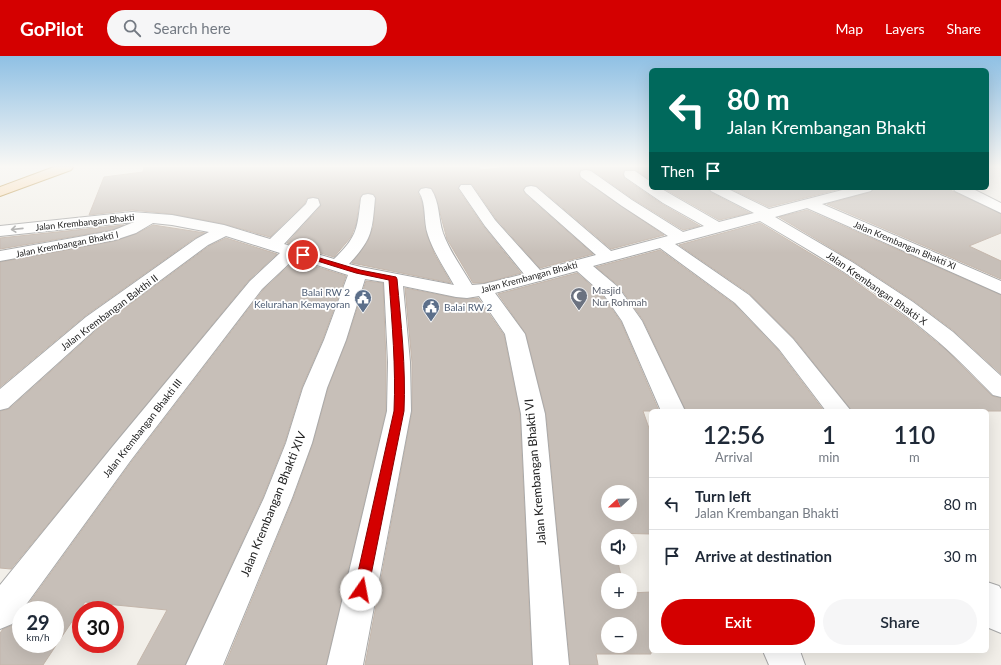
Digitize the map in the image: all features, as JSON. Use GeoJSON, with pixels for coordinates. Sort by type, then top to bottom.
{"type":"FeatureCollection","features":[{"type":"Feature","properties":{"kind":"street","name":"Jalan Krembangan Bhakti VI"},"geometry":{"type":"LineString","coordinates":[[428,195],[435,232],[446,254],[476,291],[516,334],[533,414],[551,665]]}},
{"type":"Feature","properties":{"kind":"street"},"geometry":{"type":"LineString","coordinates":[[471,195],[490,223],[535,275]]}},
{"type":"Feature","properties":{"kind":"street"},"geometry":{"type":"LineString","coordinates":[[537,195],[607,256]]}},
{"type":"Feature","properties":{"kind":"street"},"geometry":{"type":"LineString","coordinates":[[615,195],[671,239],[742,299],[786,344],[836,409]]}},
{"type":"Feature","properties":{"kind":"street"},"geometry":{"type":"LineString","coordinates":[[661,195],[716,227]]}},
{"type":"Feature","properties":{"kind":"street","name":"Jalan Krembangan Bhakti X"},"geometry":{"type":"LineString","coordinates":[[729,195],[825,251],[887,292],[928,322],[1001,389]]}},
{"type":"Feature","properties":{"kind":"street","name":"Jalan Krembangan Bhakti"},"geometry":{"type":"LineString","coordinates":[[0,231],[132,217],[154,218],[224,230],[358,272],[456,291],[476,291],[764,215],[809,197],[828,198],[838,195]]}},
{"type":"Feature","properties":{"kind":"street"},"geometry":{"type":"LineString","coordinates":[[975,195],[1001,208]]}},
{"type":"Feature","properties":{"kind":"street","name":"Jalan Krembangan Bhakti XI"},"geometry":{"type":"LineString","coordinates":[[809,197],[1001,288]]}},
{"type":"Feature","properties":{"kind":"street"},"geometry":{"type":"LineString","coordinates":[[338,266],[356,246],[362,234],[366,224],[368,198]]}},
{"type":"Feature","properties":{"kind":"street","name":"Jalan Krembangan Bhakti III"},"geometry":{"type":"LineString","coordinates":[[0,612],[122,453],[256,285],[282,249],[289,231],[313,205],[313,202]]}},
{"type":"Feature","properties":{"kind":"street","name":"Jalan Krembangan Bhakti I"},"geometry":{"type":"LineString","coordinates":[[0,256],[122,233],[154,218]]}},
{"type":"Feature","properties":{"kind":"street","name":"Jalan Krembangan Bakthi II"},"geometry":{"type":"LineString","coordinates":[[0,402],[93,321],[202,242],[224,230]]}},
{"type":"Feature","properties":{"kind":"street"},"geometry":{"type":"LineString","coordinates":[[580,264],[611,292],[632,320],[672,409]]}},
{"type":"Feature","properties":{"kind":"street","name":"Jalan Krembangan Bhakti XIV"},"geometry":{"type":"LineString","coordinates":[[204,665],[243,580],[278,498],[299,443],[315,388],[335,340],[358,272]]}},
{"type":"Feature","properties":{"kind":"street"},"geometry":{"type":"LineString","coordinates":[[345,665],[399,411],[400,390],[398,341],[393,279]]}},
{"type":"Feature","properties":{"kind":"street"},"geometry":{"type":"LineString","coordinates":[[989,601],[1001,616]]}},
{"type":"Feature","properties":{"kind":"street"},"geometry":{"type":"LineString","coordinates":[[782,653],[787,665]]}},
{"type":"Feature","properties":{"kind":"building"},"geometry":{"type":"Polygon","coordinates":[[[97,195],[362,195],[360,197],[356,224],[351,237],[334,257],[287,243],[321,206],[319,199],[313,197],[307,198],[305,203],[270,237],[224,224],[172,214],[132,210],[89,215],[97,195]]]}},
{"type":"Feature","properties":{"kind":"building"},"geometry":{"type":"Polygon","coordinates":[[[375,195],[419,195],[422,202],[427,235],[435,255],[451,283],[352,263],[368,241],[373,227],[376,198],[375,195]]]}},
{"type":"Feature","properties":{"kind":"building"},"geometry":{"type":"Polygon","coordinates":[[[435,195],[462,195],[484,227],[521,273],[484,283],[473,283],[447,239],[435,195]]]}},
{"type":"Feature","properties":{"kind":"building"},"geometry":{"type":"Polygon","coordinates":[[[480,195],[527,195],[593,254],[540,268],[496,219],[480,195]]]}},
{"type":"Feature","properties":{"kind":"building"},"geometry":{"type":"Polygon","coordinates":[[[548,195],[606,195],[664,235],[611,249],[548,195]]]}},
{"type":"Feature","properties":{"kind":"building"},"geometry":{"type":"Polygon","coordinates":[[[628,195],[649,195],[700,226],[683,230],[628,195]]]}},
{"type":"Feature","properties":{"kind":"building"},"geometry":{"type":"Polygon","coordinates":[[[676,195],[717,195],[750,213],[719,220],[676,195]]]}},
{"type":"Feature","properties":{"kind":"building"},"geometry":{"type":"Polygon","coordinates":[[[745,195],[815,195],[769,207],[745,195]]]}},
{"type":"Feature","properties":{"kind":"building"},"geometry":{"type":"Polygon","coordinates":[[[858,195],[962,195],[1001,214],[1001,233],[969,246],[1001,261],[1001,279],[827,204],[858,195]]]}},
{"type":"Feature","properties":{"kind":"building"},"geometry":{"type":"Polygon","coordinates":[[[807,210],[1001,295],[1001,374],[954,331],[914,301],[853,261],[779,217],[807,210]]]}},
{"type":"Feature","properties":{"kind":"building"},"geometry":{"type":"Polygon","coordinates":[[[760,223],[846,275],[908,319],[945,349],[992,396],[1001,398],[1001,411],[989,411],[989,409],[850,409],[794,338],[750,294],[679,245],[760,223]]]}},
{"type":"Feature","properties":{"kind":"building"},"geometry":{"type":"Polygon","coordinates":[[[124,225],[112,230],[0,249],[0,238],[124,225]]]}},
{"type":"Feature","properties":{"kind":"building"},"geometry":{"type":"Polygon","coordinates":[[[153,225],[205,233],[195,238],[85,316],[0,387],[0,262],[115,241],[136,234],[153,225]]]}},
{"type":"Feature","properties":{"kind":"building"},"geometry":{"type":"Polygon","coordinates":[[[226,238],[277,254],[249,280],[11,569],[0,568],[0,411],[9,409],[101,326],[209,246],[226,238]]]}},
{"type":"Feature","properties":{"kind":"building"},"geometry":{"type":"Polygon","coordinates":[[[660,250],[734,304],[778,350],[822,409],[685,409],[643,320],[619,286],[596,267],[660,250]]]}},
{"type":"Feature","properties":{"kind":"building"},"geometry":{"type":"Polygon","coordinates":[[[295,260],[346,276],[323,339],[302,387],[285,442],[263,497],[185,665],[137,665],[167,610],[124,606],[124,601],[72,601],[72,622],[64,634],[64,601],[31,601],[132,461],[263,290],[295,260]]]}},
{"type":"Feature","properties":{"kind":"building"},"geometry":{"type":"Polygon","coordinates":[[[577,273],[603,296],[621,322],[658,409],[643,411],[649,428],[649,534],[637,534],[637,529],[601,529],[601,565],[619,565],[620,573],[601,573],[601,609],[637,609],[637,593],[649,592],[649,653],[651,654],[596,654],[598,665],[570,665],[546,414],[526,334],[498,294],[577,273]]]}},
{"type":"Feature","properties":{"kind":"building"},"geometry":{"type":"Polygon","coordinates":[[[366,281],[383,283],[386,411],[326,665],[225,665],[293,499],[313,443],[328,388],[347,340],[366,281]]]}},
{"type":"Feature","properties":{"kind":"building"},"geometry":{"type":"Polygon","coordinates":[[[405,288],[456,298],[478,298],[504,335],[520,414],[532,665],[365,665],[412,411],[412,362],[405,288]]]}},
{"type":"Feature","properties":{"kind":"building"},"geometry":{"type":"Polygon","coordinates":[[[12,625],[12,653],[51,653],[43,665],[0,665],[0,633],[3,629],[12,625]]]}},
{"type":"Feature","properties":{"kind":"place","name":"Masjid Nur Rohmah"},"geometry":{"type":"Point","coordinates":[579,311]}},
{"type":"Feature","properties":{"kind":"place","name":"Balai RW 2 Kelurahan Kemayoran"},"geometry":{"type":"Point","coordinates":[363,313]}},
{"type":"Feature","properties":{"kind":"place","name":"Balai RW 2"},"geometry":{"type":"Point","coordinates":[431,322]}},
{"type":"Feature","properties":{"kind":"route"},"geometry":{"type":"LineString","coordinates":[[303,255],[358,272],[393,279],[398,341],[400,390],[399,411],[361,590]]}}]}
